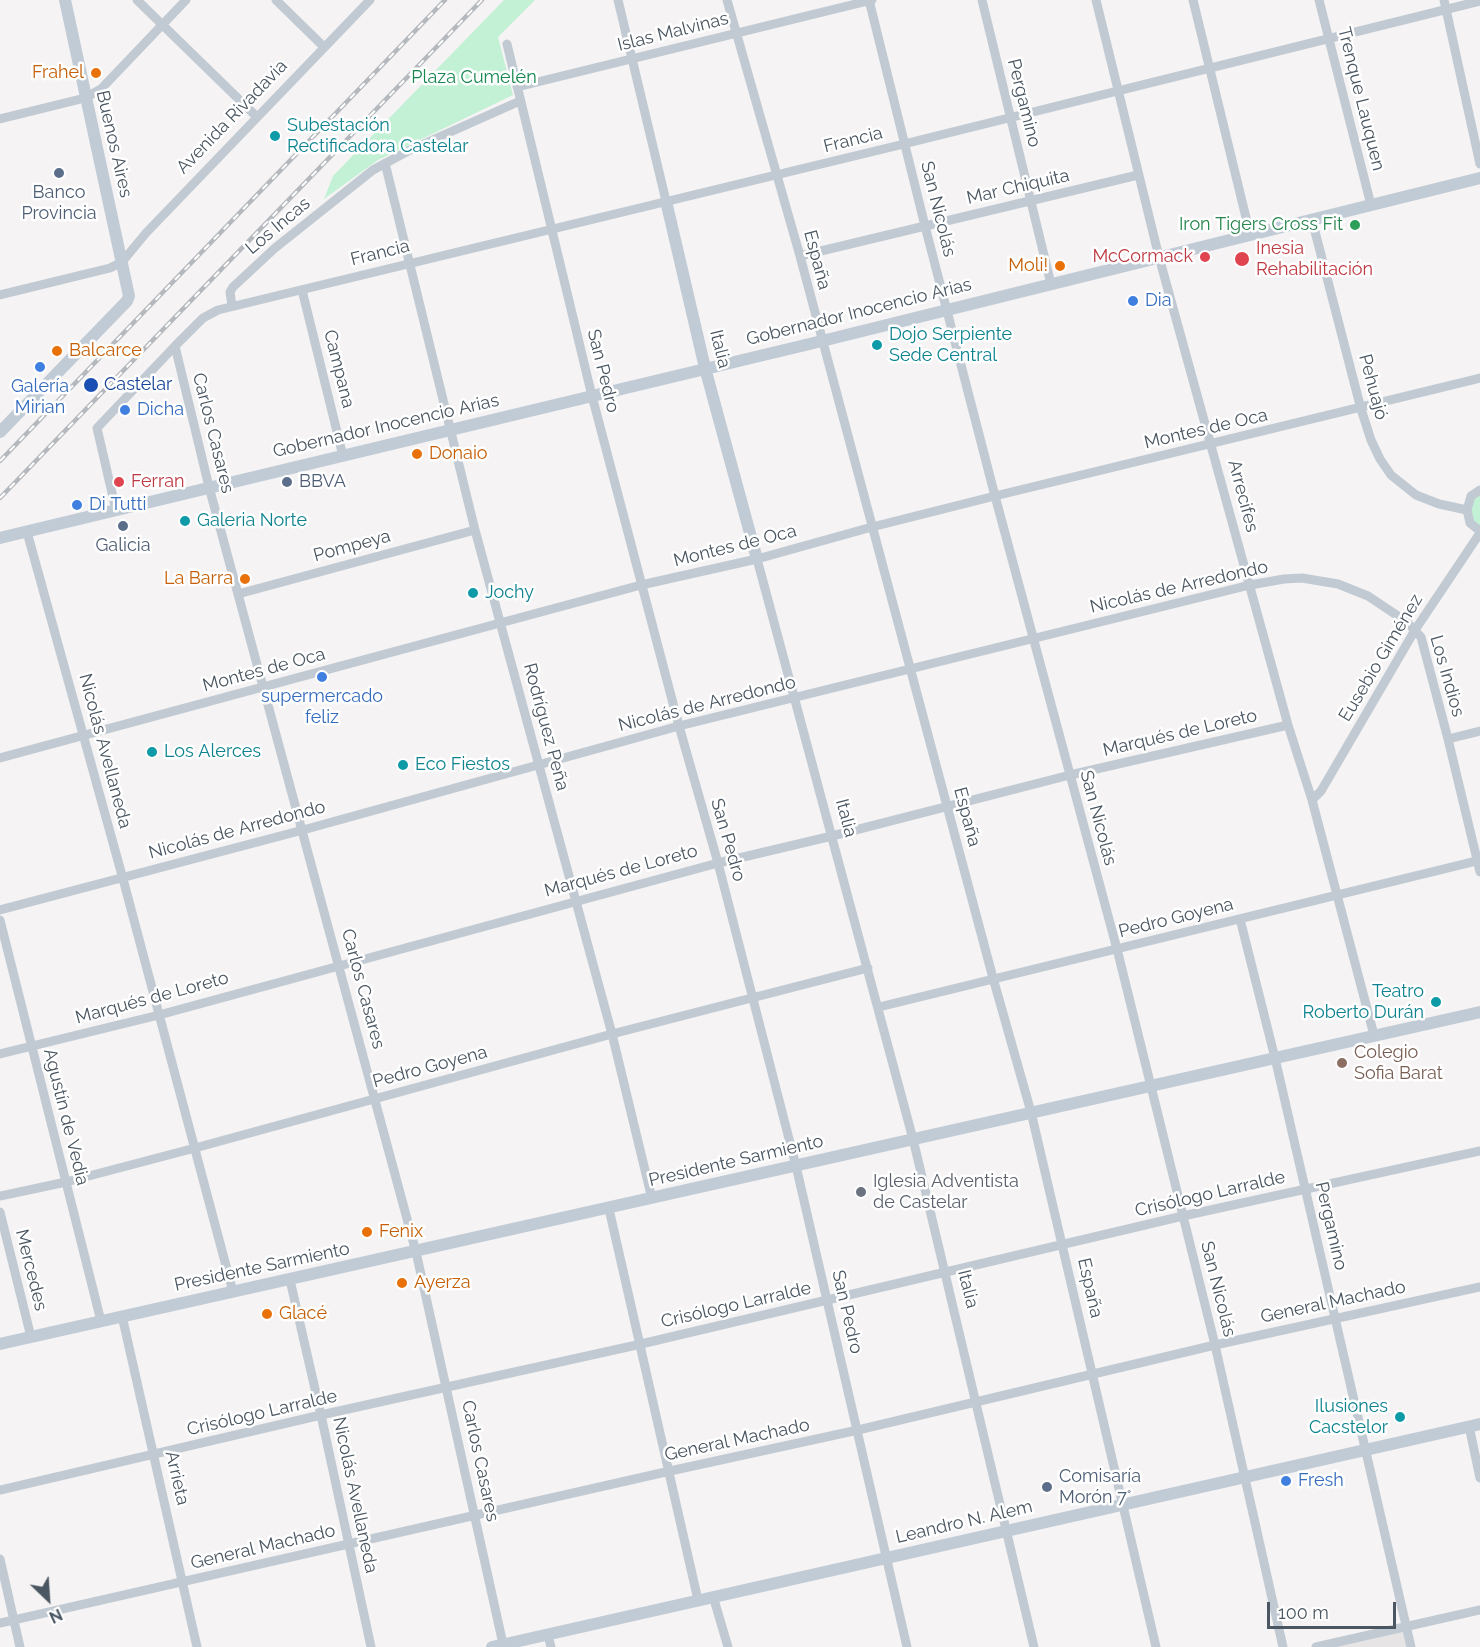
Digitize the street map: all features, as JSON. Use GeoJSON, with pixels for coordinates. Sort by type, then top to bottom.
{"type":"FeatureCollection","features":[{"type":"Feature","properties":{"kind":"street","name":"Buenos Aires"},"geometry":{"type":"LineString","coordinates":[[0,432],[127,301],[129,296],[65,0]]}},
{"type":"Feature","properties":{"kind":"street"},"geometry":{"type":"LineString","coordinates":[[138,0],[257,117]]}},
{"type":"Feature","properties":{"kind":"street"},"geometry":{"type":"LineString","coordinates":[[0,119],[85,98],[101,89],[186,0]]}},
{"type":"Feature","properties":{"kind":"street"},"geometry":{"type":"LineString","coordinates":[[276,0],[324,47]]}},
{"type":"Feature","properties":{"kind":"street","name":"Avenida Rivadavia"},"geometry":{"type":"LineString","coordinates":[[122,262],[141,238],[370,0]]}},
{"type":"Feature","properties":{"kind":"street","name":"Italia"},"geometry":{"type":"LineString","coordinates":[[618,0],[705,368],[913,1139],[1034,1647]]}},
{"type":"Feature","properties":{"kind":"street","name":"España"},"geometry":{"type":"LineString","coordinates":[[727,0],[800,256],[1031,1112],[1156,1647]]}},
{"type":"Feature","properties":{"kind":"street","name":"Islas Malvinas"},"geometry":{"type":"LineString","coordinates":[[517,87],[870,0]]}},
{"type":"Feature","properties":{"kind":"street","name":"San Nicolás"},"geometry":{"type":"LineString","coordinates":[[870,0],[904,144],[995,496],[1117,949],[1215,1345],[1283,1647]]}},
{"type":"Feature","properties":{"kind":"street","name":"Pergamino"},"geometry":{"type":"LineString","coordinates":[[982,0],[1051,284]]}},
{"type":"Feature","properties":{"kind":"street","name":"Arrecifes"},"geometry":{"type":"LineString","coordinates":[[1095,0],[1159,257],[1288,725],[1312,800],[1374,1035]]}},
{"type":"Feature","properties":{"kind":"street"},"geometry":{"type":"LineString","coordinates":[[1193,0],[1250,234]]}},
{"type":"Feature","properties":{"kind":"street","name":"Trenque Lauquen"},"geometry":{"type":"LineString","coordinates":[[1319,0],[1371,205]]}},
{"type":"Feature","properties":{"kind":"street","name":"Francia"},"geometry":{"type":"LineString","coordinates":[[232,306],[1010,118],[1328,38],[1445,5],[1480,1]]}},
{"type":"Feature","properties":{"kind":"street"},"geometry":{"type":"LineString","coordinates":[[1445,5],[1480,164]]}},
{"type":"Feature","properties":{"kind":"street","name":"San Pedro"},"geometry":{"type":"LineString","coordinates":[[507,45],[592,396],[679,726],[718,863],[796,1166],[907,1647]]}},
{"type":"Feature","properties":{"kind":"street","name":"Los Incas"},"geometry":{"type":"LineString","coordinates":[[232,306],[230,292],[232,287],[275,248],[385,163],[520,101]]}},
{"type":"Feature","properties":{"kind":"street","name":"Rodríguez Peña"},"geometry":{"type":"LineString","coordinates":[[385,163],[475,530],[612,1034],[652,1199]]}},
{"type":"Feature","properties":{"kind":"street","name":"Mar Chiquita"},"geometry":{"type":"LineString","coordinates":[[800,256],[1138,175]]}},
{"type":"Feature","properties":{"kind":"street","name":"Gobernador Inocencio Arias"},"geometry":{"type":"LineString","coordinates":[[3,536],[947,310],[1480,178]]}},
{"type":"Feature","properties":{"kind":"street","name":"Pehuajó"},"geometry":{"type":"LineString","coordinates":[[1312,220],[1361,409],[1380,459],[1398,482],[1426,500],[1467,510]]}},
{"type":"Feature","properties":{"kind":"street"},"geometry":{"type":"LineString","coordinates":[[0,295],[110,268],[122,262]]}},
{"type":"Feature","properties":{"kind":"street","name":"Campana"},"geometry":{"type":"LineString","coordinates":[[302,290],[343,456]]}},
{"type":"Feature","properties":{"kind":"street"},"geometry":{"type":"LineString","coordinates":[[116,510],[97,433],[100,423],[203,318],[232,306]]}},
{"type":"Feature","properties":{"kind":"street","name":"Carlos Casares"},"geometry":{"type":"LineString","coordinates":[[175,346],[209,487],[416,1252],[475,1516],[498,1646]]}},
{"type":"Feature","properties":{"kind":"street","name":"Montes de Oca"},"geometry":{"type":"LineString","coordinates":[[0,758],[641,585],[757,559],[873,526],[1361,409],[1480,378]]}},
{"type":"Feature","properties":{"kind":"street"},"geometry":{"type":"LineString","coordinates":[[1467,510],[1472,496],[1480,490]]}},
{"type":"Feature","properties":{"kind":"street","name":"Eusebio Giménez"},"geometry":{"type":"LineString","coordinates":[[1312,800],[1321,791],[1415,630],[1480,532],[1470,523],[1467,510]]}},
{"type":"Feature","properties":{"kind":"street","name":"Pompeya"},"geometry":{"type":"LineString","coordinates":[[238,594],[475,530]]}},
{"type":"Feature","properties":{"kind":"street","name":"Nicolás Avellaneda"},"geometry":{"type":"LineString","coordinates":[[27,532],[84,735],[233,1292]]}},
{"type":"Feature","properties":{"kind":"street","name":"Nicolás de Arredondo"},"geometry":{"type":"LineString","coordinates":[[0,910],[123,879],[679,726],[796,699],[1250,585],[1302,578],[1338,585],[1383,604],[1415,630]]}},
{"type":"Feature","properties":{"kind":"street","name":"Los Indios"},"geometry":{"type":"LineString","coordinates":[[1415,630],[1424,646],[1479,860],[1480,872]]}},
{"type":"Feature","properties":{"kind":"street","name":"Marqués de Loreto"},"geometry":{"type":"LineString","coordinates":[[0,1054],[159,1015],[339,964],[718,863],[1070,775],[1288,725]]}},
{"type":"Feature","properties":{"kind":"street"},"geometry":{"type":"LineString","coordinates":[[1448,739],[1480,731]]}},
{"type":"Feature","properties":{"kind":"street","name":"Pedro Goyena"},"geometry":{"type":"LineString","coordinates":[[879,1007],[1479,860]]}},
{"type":"Feature","properties":{"kind":"street","name":"Pergamino"},"geometry":{"type":"LineString","coordinates":[[1240,919],[1275,1058],[1411,1647]]}},
{"type":"Feature","properties":{"kind":"street","name":"Agustín de Vedia"},"geometry":{"type":"LineString","coordinates":[[0,920],[101,1321]]}},
{"type":"Feature","properties":{"kind":"street","name":"Pedro Goyena"},"geometry":{"type":"LineString","coordinates":[[0,1196],[66,1182],[612,1034],[868,968]]}},
{"type":"Feature","properties":{"kind":"street","name":"Presidente Sarmiento"},"geometry":{"type":"LineString","coordinates":[[0,1344],[1480,1012]]}},
{"type":"Feature","properties":{"kind":"street","name":"Crisólogo Larralde"},"geometry":{"type":"LineString","coordinates":[[0,1490],[321,1415],[641,1344],[1183,1216],[1480,1151]]}},
{"type":"Feature","properties":{"kind":"street"},"geometry":{"type":"LineString","coordinates":[[609,1209],[698,1600]]}},
{"type":"Feature","properties":{"kind":"street","name":"Mercedes"},"geometry":{"type":"LineString","coordinates":[[0,1212],[31,1337]]}},
{"type":"Feature","properties":{"kind":"street","name":"Nicolás Avellaneda"},"geometry":{"type":"LineString","coordinates":[[290,1280],[371,1647]]}},
{"type":"Feature","properties":{"kind":"street","name":"General Machado"},"geometry":{"type":"LineString","coordinates":[[0,1623],[858,1430],[1215,1345],[1480,1287]]}},
{"type":"Feature","properties":{"kind":"street","name":"Arrieta"},"geometry":{"type":"LineString","coordinates":[[123,1316],[197,1647]]}},
{"type":"Feature","properties":{"kind":"street"},"geometry":{"type":"LineString","coordinates":[[1475,1425],[1480,1478]]}},
{"type":"Feature","properties":{"kind":"street","name":"Leandro N. Alem"},"geometry":{"type":"LineString","coordinates":[[498,1646],[549,1641],[713,1596],[1475,1425]]}},
{"type":"Feature","properties":{"kind":"street"},"geometry":{"type":"LineString","coordinates":[[0,1559],[20,1647]]}},
{"type":"Feature","properties":{"kind":"street"},"geometry":{"type":"LineString","coordinates":[[713,1596],[728,1647]]}},
{"type":"Feature","properties":{"kind":"street"},"geometry":{"type":"LineString","coordinates":[[1316,1647],[1480,1610]]}},
{"type":"Feature","properties":{"kind":"shaded area"},"geometry":{"type":"Polygon","coordinates":[[[1406,1626],[1411,1647],[1316,1647],[1406,1626]]]}},
{"type":"Feature","properties":{"kind":"green space","name":"Plaza Cumelén"},"geometry":{"type":"Polygon","coordinates":[[[504,0],[535,0],[498,37],[513,95],[378,160],[324,199],[333,176],[504,0]]]}},
{"type":"Feature","properties":{"kind":"green space"},"geometry":{"type":"Polygon","coordinates":[[[1480,492],[1480,529],[1472,522],[1469,506],[1480,492]]]}},
{"type":"Feature","properties":{"kind":"railway"},"geometry":{"type":"LineString","coordinates":[[0,461],[445,0]]}},
{"type":"Feature","properties":{"kind":"railway"},"geometry":{"type":"LineString","coordinates":[[0,498],[482,0]]}},
{"type":"Feature","properties":{"kind":"place","name":"Frahel"},"geometry":{"type":"Point","coordinates":[96,73]}},
{"type":"Feature","properties":{"kind":"place","name":"Subestación Rectificadora Castelar"},"geometry":{"type":"Point","coordinates":[275,136]}},
{"type":"Feature","properties":{"kind":"place","name":"Banco Provincia"},"geometry":{"type":"Point","coordinates":[59,173]}},
{"type":"Feature","properties":{"kind":"place","name":"Iron Tigers Cross Fit"},"geometry":{"type":"Point","coordinates":[1355,225]}},
{"type":"Feature","properties":{"kind":"place","name":"McCormack"},"geometry":{"type":"Point","coordinates":[1205,257]}},
{"type":"Feature","properties":{"kind":"place","name":"Inesia Rehabilitación"},"geometry":{"type":"Point","coordinates":[1242,259]}},
{"type":"Feature","properties":{"kind":"place","name":"Moli!"},"geometry":{"type":"Point","coordinates":[1060,266]}},
{"type":"Feature","properties":{"kind":"place","name":"Dia"},"geometry":{"type":"Point","coordinates":[1133,301]}},
{"type":"Feature","properties":{"kind":"place","name":"Dojo Serpiente Sede Central"},"geometry":{"type":"Point","coordinates":[877,345]}},
{"type":"Feature","properties":{"kind":"place","name":"Balcarce"},"geometry":{"type":"Point","coordinates":[57,351]}},
{"type":"Feature","properties":{"kind":"place","name":"Galería Mirian"},"geometry":{"type":"Point","coordinates":[40,367]}},
{"type":"Feature","properties":{"kind":"place","name":"Castelar"},"geometry":{"type":"Point","coordinates":[91,385]}},
{"type":"Feature","properties":{"kind":"place","name":"Dicha"},"geometry":{"type":"Point","coordinates":[125,410]}},
{"type":"Feature","properties":{"kind":"place","name":"Donaio"},"geometry":{"type":"Point","coordinates":[417,454]}},
{"type":"Feature","properties":{"kind":"place","name":"Ferran"},"geometry":{"type":"Point","coordinates":[119,482]}},
{"type":"Feature","properties":{"kind":"place","name":"BBVA"},"geometry":{"type":"Point","coordinates":[287,482]}},
{"type":"Feature","properties":{"kind":"place","name":"Di Tutti"},"geometry":{"type":"Point","coordinates":[77,505]}},
{"type":"Feature","properties":{"kind":"place","name":"Galeria Norte"},"geometry":{"type":"Point","coordinates":[185,521]}},
{"type":"Feature","properties":{"kind":"place","name":"Galicia"},"geometry":{"type":"Point","coordinates":[123,526]}},
{"type":"Feature","properties":{"kind":"place","name":"La Barra"},"geometry":{"type":"Point","coordinates":[245,579]}},
{"type":"Feature","properties":{"kind":"place","name":"Jochy"},"geometry":{"type":"Point","coordinates":[473,593]}},
{"type":"Feature","properties":{"kind":"place","name":"supermercado feliz"},"geometry":{"type":"Point","coordinates":[322,677]}},
{"type":"Feature","properties":{"kind":"place","name":"Los Alerces"},"geometry":{"type":"Point","coordinates":[152,752]}},
{"type":"Feature","properties":{"kind":"place","name":"Eco Fiestos"},"geometry":{"type":"Point","coordinates":[403,765]}},
{"type":"Feature","properties":{"kind":"place","name":"Teatro Roberto Durán"},"geometry":{"type":"Point","coordinates":[1436,1002]}},
{"type":"Feature","properties":{"kind":"place","name":"Colegio Sofia Barat"},"geometry":{"type":"Point","coordinates":[1342,1063]}},
{"type":"Feature","properties":{"kind":"place","name":"Iglesia Adventista de Castelar"},"geometry":{"type":"Point","coordinates":[861,1192]}},
{"type":"Feature","properties":{"kind":"place","name":"Fenix"},"geometry":{"type":"Point","coordinates":[367,1232]}},
{"type":"Feature","properties":{"kind":"place","name":"Ayerza"},"geometry":{"type":"Point","coordinates":[402,1283]}},
{"type":"Feature","properties":{"kind":"place","name":"Glacé"},"geometry":{"type":"Point","coordinates":[267,1314]}},
{"type":"Feature","properties":{"kind":"place","name":"Ilusiones Cacstelor"},"geometry":{"type":"Point","coordinates":[1400,1417]}},
{"type":"Feature","properties":{"kind":"place","name":"Fresh"},"geometry":{"type":"Point","coordinates":[1286,1481]}},
{"type":"Feature","properties":{"kind":"place","name":"Comisaría Morón 7°"},"geometry":{"type":"Point","coordinates":[1047,1487]}}]}
